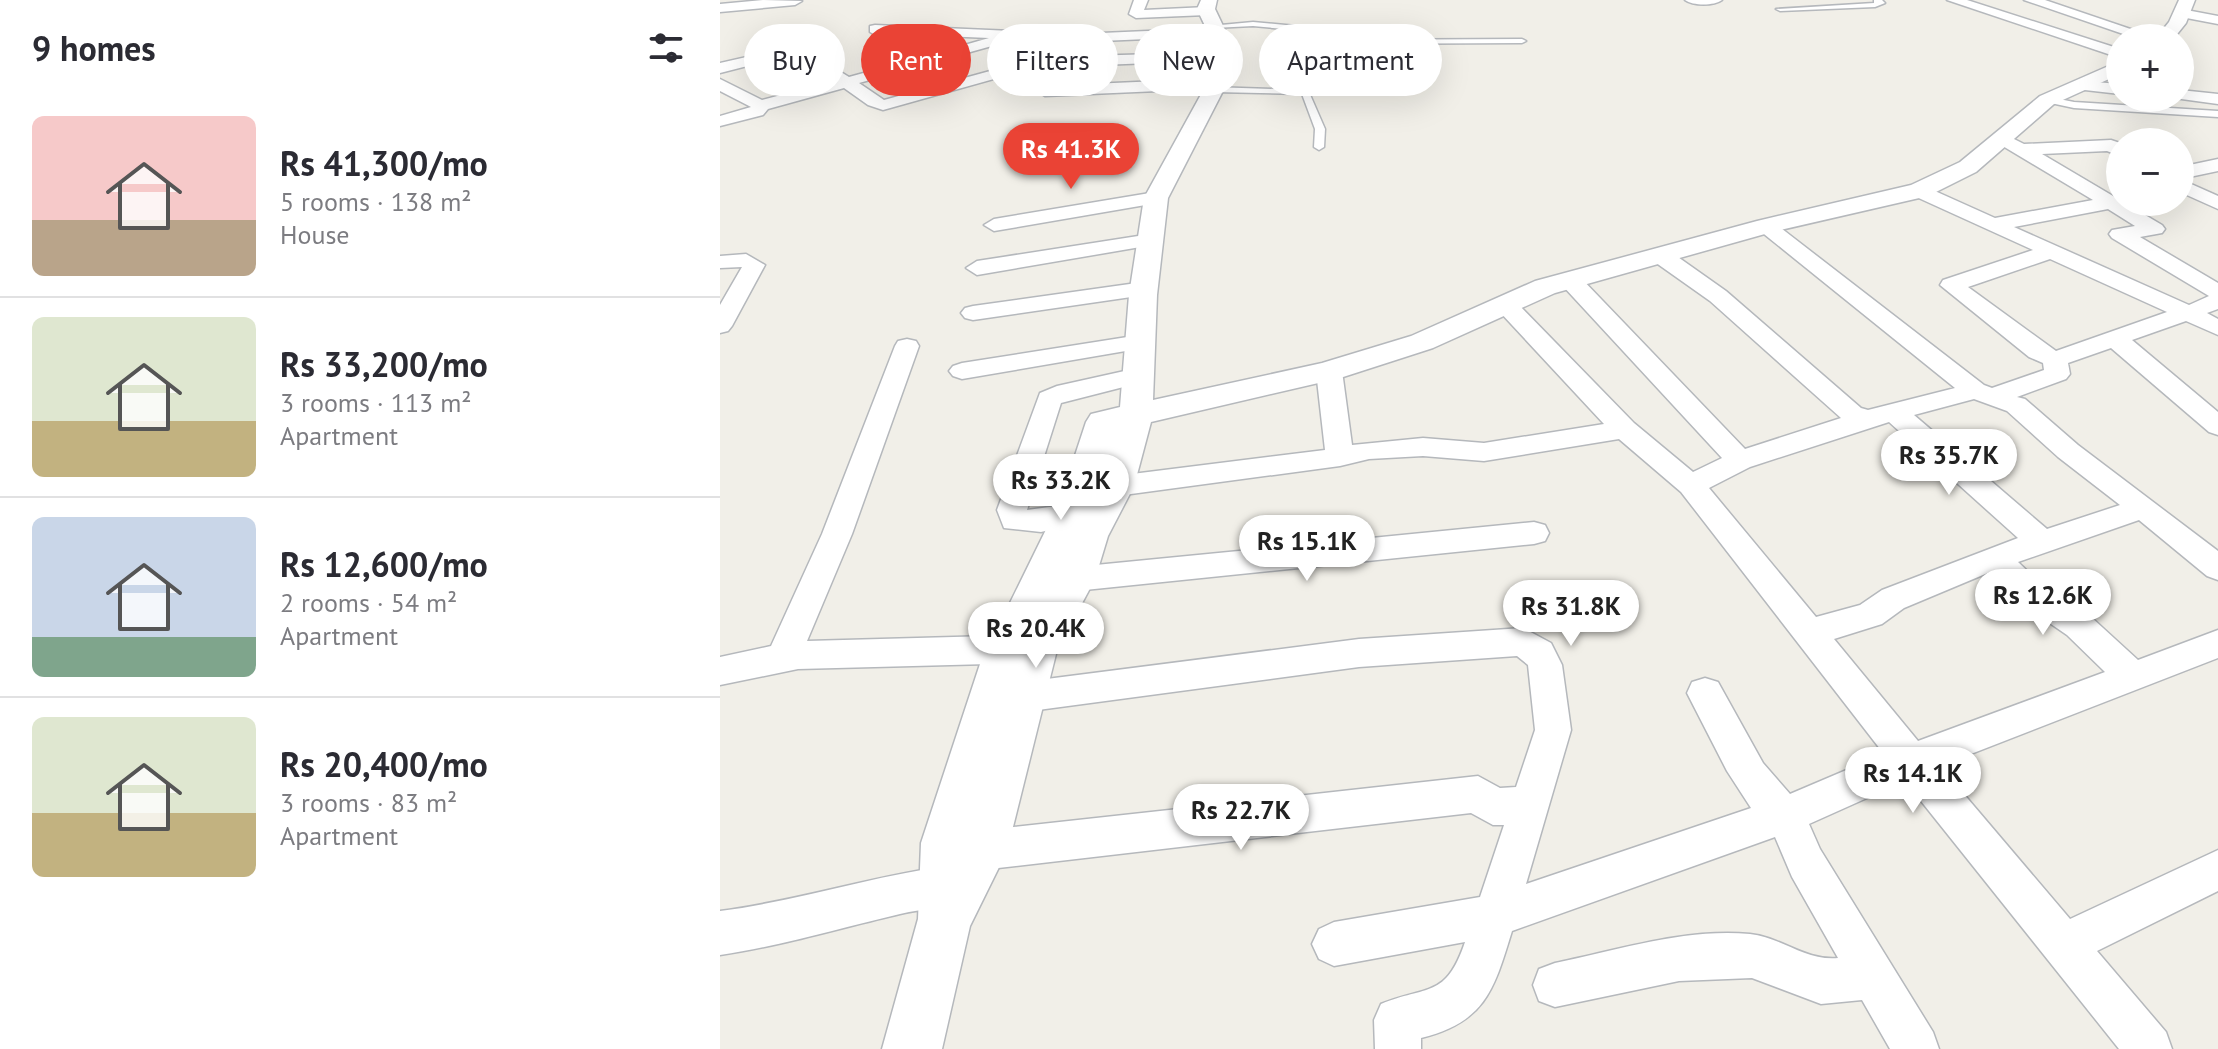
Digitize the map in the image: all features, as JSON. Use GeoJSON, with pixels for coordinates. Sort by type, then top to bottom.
{"type":"FeatureCollection","features":[{"type":"Feature","properties":{"kind":"street"},"geometry":{"type":"LineString","coordinates":[[1141,0],[1136,14],[1207,24]]}},
{"type":"Feature","properties":{"kind":"street"},"geometry":{"type":"LineString","coordinates":[[1692,0],[1715,0]]}},
{"type":"Feature","properties":{"kind":"street"},"geometry":{"type":"LineString","coordinates":[[1954,0],[2106,49]]}},
{"type":"Feature","properties":{"kind":"street"},"geometry":{"type":"LineString","coordinates":[[1987,11],[2028,0],[2106,24]]}},
{"type":"Feature","properties":{"kind":"street"},"geometry":{"type":"LineString","coordinates":[[720,8],[795,1]]}},
{"type":"Feature","properties":{"kind":"street"},"geometry":{"type":"LineString","coordinates":[[2184,7],[2218,20]]}},
{"type":"Feature","properties":{"kind":"street"},"geometry":{"type":"LineString","coordinates":[[720,68],[790,51],[800,53],[883,105],[1017,68],[1134,43]]}},
{"type":"Feature","properties":{"kind":"street"},"geometry":{"type":"LineString","coordinates":[[1120,418],[1329,371],[1422,342],[1545,287],[1766,226],[1919,191],[2013,144],[2049,100],[2106,74]]}},
{"type":"Feature","properties":{"kind":"street"},"geometry":{"type":"LineString","coordinates":[[720,84],[728,94],[762,105],[861,78]]}},
{"type":"Feature","properties":{"kind":"street"},"geometry":{"type":"LineString","coordinates":[[2082,86],[2106,88]]}},
{"type":"Feature","properties":{"kind":"street"},"geometry":{"type":"LineString","coordinates":[[956,879],[946,843],[1072,515],[1138,376],[1144,289],[1156,198],[1210,96]]}},
{"type":"Feature","properties":{"kind":"street"},"geometry":{"type":"LineString","coordinates":[[2194,96],[2218,99]]}},
{"type":"Feature","properties":{"kind":"street"},"geometry":{"type":"LineString","coordinates":[[720,121],[757,111],[762,105]]}},
{"type":"Feature","properties":{"kind":"street"},"geometry":{"type":"LineString","coordinates":[[2013,144],[2106,145]]}},
{"type":"Feature","properties":{"kind":"street"},"geometry":{"type":"LineString","coordinates":[[2013,144],[2087,187],[2106,191]]}},
{"type":"Feature","properties":{"kind":"street"},"geometry":{"type":"LineString","coordinates":[[2194,170],[2218,165]]}},
{"type":"Feature","properties":{"kind":"street"},"geometry":{"type":"LineString","coordinates":[[1919,191],[2218,328]]}},
{"type":"Feature","properties":{"kind":"street"},"geometry":{"type":"LineString","coordinates":[[2194,192],[2218,203]]}},
{"type":"Feature","properties":{"kind":"street"},"geometry":{"type":"LineString","coordinates":[[1991,225],[2106,195]]}},
{"type":"Feature","properties":{"kind":"street"},"geometry":{"type":"LineString","coordinates":[[994,225],[1156,198]]}},
{"type":"Feature","properties":{"kind":"street"},"geometry":{"type":"LineString","coordinates":[[2141,216],[2155,229],[2119,234],[2218,292]]}},
{"type":"Feature","properties":{"kind":"street"},"geometry":{"type":"LineString","coordinates":[[1766,226],[1985,394],[2016,405],[2068,451],[2212,558]]}},
{"type":"Feature","properties":{"kind":"street"},"geometry":{"type":"LineString","coordinates":[[977,268],[1151,240]]}},
{"type":"Feature","properties":{"kind":"street"},"geometry":{"type":"LineString","coordinates":[[2049,252],[1951,285],[2038,352],[2055,359],[2218,301]]}},
{"type":"Feature","properties":{"kind":"street"},"geometry":{"type":"LineString","coordinates":[[1660,255],[1718,296],[1852,414],[1880,416],[2042,542]]}},
{"type":"Feature","properties":{"kind":"street"},"geometry":{"type":"LineString","coordinates":[[720,262],[746,260],[754,265],[720,326]]}},
{"type":"Feature","properties":{"kind":"street"},"geometry":{"type":"LineString","coordinates":[[1570,280],[1740,460]]}},
{"type":"Feature","properties":{"kind":"street"},"geometry":{"type":"LineString","coordinates":[[973,313],[1144,289]]}},
{"type":"Feature","properties":{"kind":"street"},"geometry":{"type":"LineString","coordinates":[[1506,305],[1624,429],[1691,485],[1911,760],[2149,1049]]}},
{"type":"Feature","properties":{"kind":"street"},"geometry":{"type":"LineString","coordinates":[[2114,338],[2218,426]]}},
{"type":"Feature","properties":{"kind":"street"},"geometry":{"type":"LineString","coordinates":[[962,371],[1140,342]]}},
{"type":"Feature","properties":{"kind":"street"},"geometry":{"type":"LineString","coordinates":[[783,658],[837,534],[907,346]]}},
{"type":"Feature","properties":{"kind":"street"},"geometry":{"type":"LineString","coordinates":[[1691,485],[1740,460],[1880,416],[1985,394],[2057,374],[2055,359]]}},
{"type":"Feature","properties":{"kind":"street"},"geometry":{"type":"LineString","coordinates":[[1329,371],[1340,457]]}},
{"type":"Feature","properties":{"kind":"street"},"geometry":{"type":"LineString","coordinates":[[1072,515],[1041,521],[1015,520],[1012,510],[1035,447],[1045,406],[1057,394],[1138,376]]}},
{"type":"Feature","properties":{"kind":"street"},"geometry":{"type":"LineString","coordinates":[[912,1049],[956,879],[1023,697],[1022,649],[1075,579],[1089,536],[1116,486],[1120,418]]}},
{"type":"Feature","properties":{"kind":"street"},"geometry":{"type":"LineString","coordinates":[[1116,486],[1340,457],[1369,450],[1423,447],[1484,452],[1624,429]]}},
{"type":"Feature","properties":{"kind":"street"},"geometry":{"type":"LineString","coordinates":[[1810,632],[1870,615],[1893,599],[1995,558],[2143,508]]}},
{"type":"Feature","properties":{"kind":"street"},"geometry":{"type":"LineString","coordinates":[[1075,579],[1534,533]]}},
{"type":"Feature","properties":{"kind":"street"},"geometry":{"type":"LineString","coordinates":[[1995,558],[2030,593],[2079,626],[2131,675]]}},
{"type":"Feature","properties":{"kind":"street"},"geometry":{"type":"LineString","coordinates":[[1023,697],[1409,648],[1523,642],[1539,653],[1545,665],[1553,730],[1475,979],[1460,999],[1445,1011],[1397,1020],[1398,1049]]}},
{"type":"Feature","properties":{"kind":"street"},"geometry":{"type":"LineString","coordinates":[[1334,944],[1496,915],[1786,815],[1911,760],[2218,644]]}},
{"type":"Feature","properties":{"kind":"street"},"geometry":{"type":"LineString","coordinates":[[720,671],[783,658],[1022,649]]}},
{"type":"Feature","properties":{"kind":"street"},"geometry":{"type":"LineString","coordinates":[[1705,693],[1750,776],[1771,804],[1786,815],[1806,863],[1916,1049]]}},
{"type":"Feature","properties":{"kind":"street"},"geometry":{"type":"LineString","coordinates":[[720,933],[757,928],[956,879],[1478,794],[1493,807],[1528,805]]}},
{"type":"Feature","properties":{"kind":"street"},"geometry":{"type":"LineString","coordinates":[[2063,945],[2218,870]]}},
{"type":"Feature","properties":{"kind":"street"},"geometry":{"type":"LineString","coordinates":[[1555,985],[1679,959],[1752,956],[1821,982],[1873,976]]}},
{"type":"Feature","properties":{"kind":"lane"},"geometry":{"type":"LineString","coordinates":[[1825,0],[1835,7]]}},
{"type":"Feature","properties":{"kind":"lane"},"geometry":{"type":"LineString","coordinates":[[1780,9],[1881,3],[1878,0]]}},
{"type":"Feature","properties":{"kind":"lane"},"geometry":{"type":"LineString","coordinates":[[1243,24],[1317,30],[1325,41],[1333,42],[1522,41]]}},
{"type":"Feature","properties":{"kind":"lane"},"geometry":{"type":"LineString","coordinates":[[1243,90],[1305,92],[1320,129],[1319,147]]}},
{"type":"Feature","properties":{"kind":"lane"},"geometry":{"type":"LineString","coordinates":[[2049,100],[2074,105],[2218,114]]}}]}
